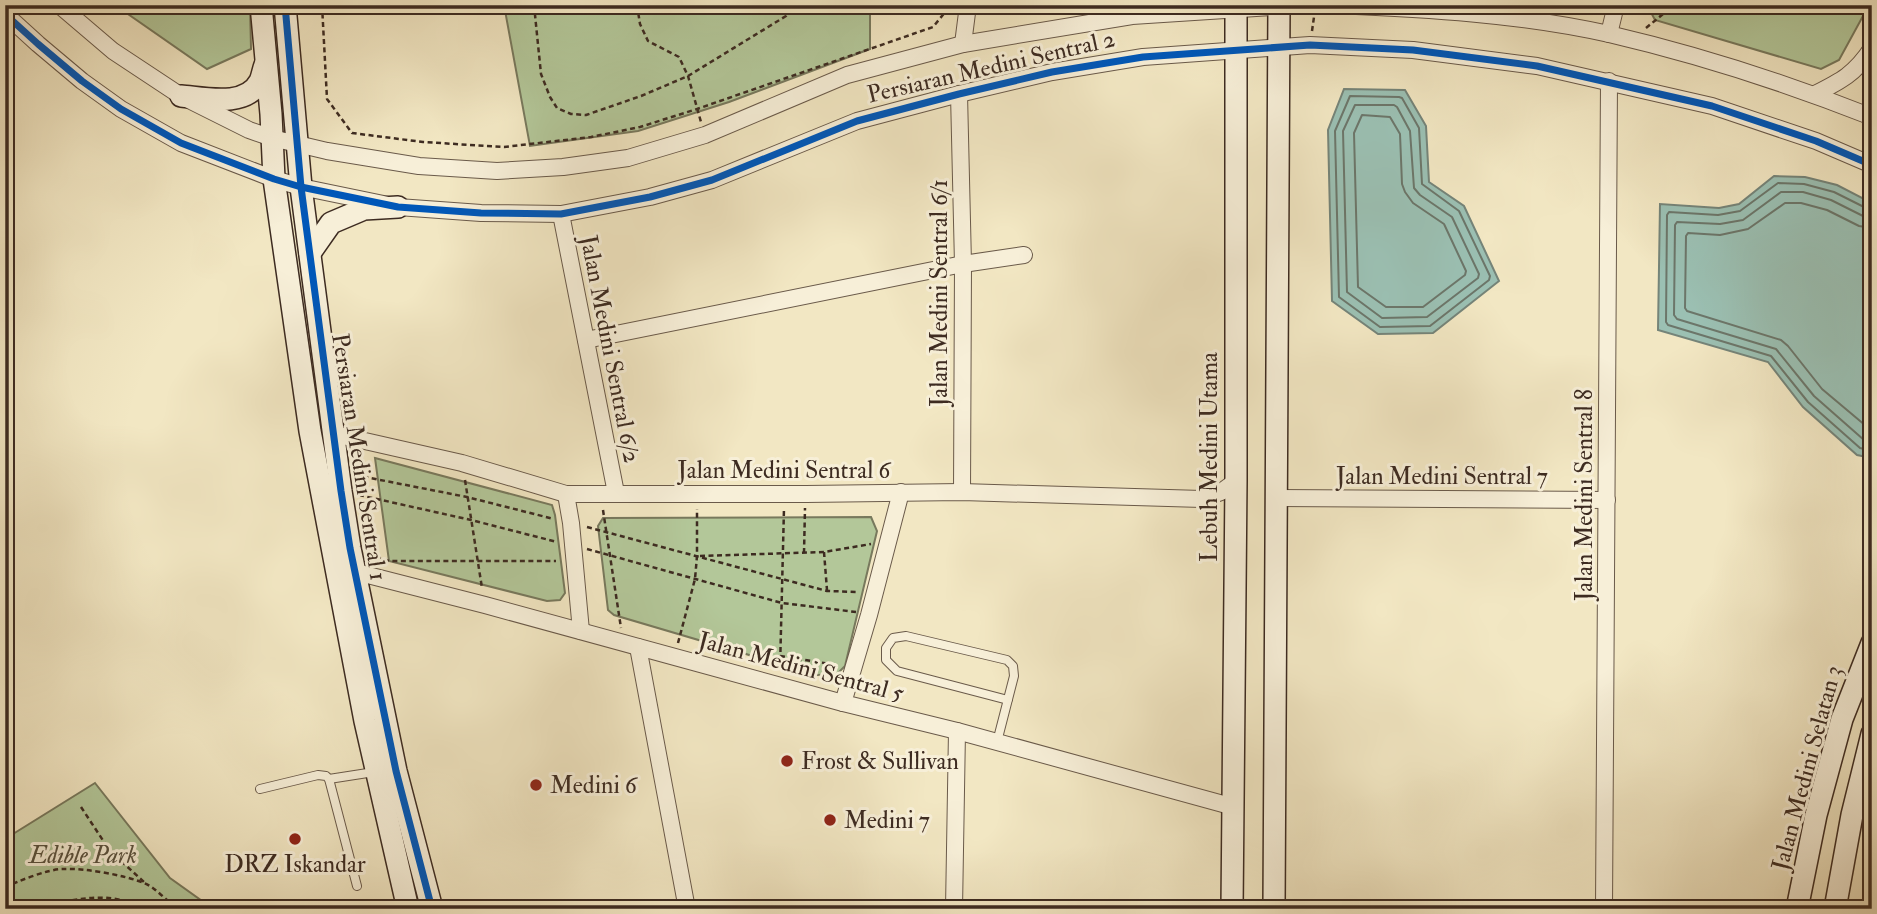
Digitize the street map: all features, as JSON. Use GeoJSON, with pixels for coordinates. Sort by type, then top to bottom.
{"type":"FeatureCollection","features":[{"type":"Feature","properties":{"kind":"street","name":"Persiaran Medini Sentral 2"},"geometry":{"type":"LineString","coordinates":[[59,5],[113,51],[181,96],[249,130],[327,151],[419,166],[497,172],[628,158],[705,135],[847,75],[963,44],[1132,16],[1197,13],[1236,7],[1279,6],[1309,9]]}},
{"type":"Feature","properties":{"kind":"street","name":"Persiaran Medini Sentral 1"},"geometry":{"type":"LineString","coordinates":[[261,5],[274,179],[310,431],[337,578],[408,909]]}},
{"type":"Feature","properties":{"kind":"street","name":"Persiaran Medini Sentral 1"},"geometry":{"type":"LineString","coordinates":[[285,5],[301,187],[350,548],[396,771],[432,909]]}},
{"type":"Feature","properties":{"kind":"street"},"geometry":{"type":"LineString","coordinates":[[963,44],[968,5]]}},
{"type":"Feature","properties":{"kind":"street"},"geometry":{"type":"LineString","coordinates":[[1335,5],[1408,8],[1526,20],[1609,34],[1723,64],[1815,94],[1872,117]]}},
{"type":"Feature","properties":{"kind":"street"},"geometry":{"type":"LineString","coordinates":[[1609,34],[1616,5]]}},
{"type":"Feature","properties":{"kind":"street"},"geometry":{"type":"LineString","coordinates":[[1274,909],[1279,6]]}},
{"type":"Feature","properties":{"kind":"street","name":"Lebuh Medini Utama"},"geometry":{"type":"LineString","coordinates":[[1232,909],[1236,481],[1236,7]]}},
{"type":"Feature","properties":{"kind":"street","name":"Persiaran Medini Sentral 2"},"geometry":{"type":"LineString","coordinates":[[5,14],[82,81],[121,109],[181,143],[301,187],[398,207],[481,213],[561,214],[650,197],[712,180],[857,121],[959,93],[1052,72],[1143,57],[1310,45],[1413,50],[1537,65],[1712,106],[1816,141],[1872,165]]}},
{"type":"Feature","properties":{"kind":"street"},"geometry":{"type":"LineString","coordinates":[[1815,94],[1848,77],[1872,48]]}},
{"type":"Feature","properties":{"kind":"street"},"geometry":{"type":"LineString","coordinates":[[181,96],[230,99],[244,96],[259,83],[265,65]]}},
{"type":"Feature","properties":{"kind":"street","name":"Jalan Medini Sentral 8"},"geometry":{"type":"LineString","coordinates":[[1604,909],[1609,81]]}},
{"type":"Feature","properties":{"kind":"street","name":"Jalan Medini Sentral 6/1"},"geometry":{"type":"LineString","coordinates":[[959,93],[963,264],[962,492]]}},
{"type":"Feature","properties":{"kind":"street"},"geometry":{"type":"LineString","coordinates":[[310,253],[331,223],[363,209],[398,207]]}},
{"type":"Feature","properties":{"kind":"street","name":"Jalan Medini Sentral 6/2"},"geometry":{"type":"LineString","coordinates":[[561,214],[586,340],[608,493]]}},
{"type":"Feature","properties":{"kind":"street"},"geometry":{"type":"LineString","coordinates":[[586,340],[963,264],[1024,255]]}},
{"type":"Feature","properties":{"kind":"street","name":"Jalan Medini Sentral 6"},"geometry":{"type":"LineString","coordinates":[[334,434],[462,463],[566,494],[962,492],[1202,499],[1221,492],[1236,481]]}},
{"type":"Feature","properties":{"kind":"street"},"geometry":{"type":"LineString","coordinates":[[843,703],[901,492]]}},
{"type":"Feature","properties":{"kind":"street"},"geometry":{"type":"LineString","coordinates":[[566,494],[581,631]]}},
{"type":"Feature","properties":{"kind":"street","name":"Jalan Medini Sentral 7"},"geometry":{"type":"LineString","coordinates":[[1277,498],[1606,500]]}},
{"type":"Feature","properties":{"kind":"street","name":"Jalan Medini Sentral 5"},"geometry":{"type":"LineString","coordinates":[[356,572],[1234,807]]}},
{"type":"Feature","properties":{"kind":"street","name":"Jalan Medini Selatan 3"},"geometry":{"type":"LineString","coordinates":[[1797,909],[1816,815],[1842,719],[1872,643]]}},
{"type":"Feature","properties":{"kind":"street"},"geometry":{"type":"LineString","coordinates":[[630,645],[687,909]]}},
{"type":"Feature","properties":{"kind":"street"},"geometry":{"type":"LineString","coordinates":[[954,909],[957,731]]}},
{"type":"Feature","properties":{"kind":"street"},"geometry":{"type":"LineString","coordinates":[[1835,909],[1852,815],[1872,734]]}},
{"type":"Feature","properties":{"kind":"lane"},"geometry":{"type":"LineString","coordinates":[[997,742],[1008,700],[1014,676],[1013,666],[1007,660],[906,636],[893,638],[886,648],[886,660],[897,671],[1008,700]]}},
{"type":"Feature","properties":{"kind":"lane"},"geometry":{"type":"LineString","coordinates":[[329,779],[377,772]]}},
{"type":"Feature","properties":{"kind":"lane"},"geometry":{"type":"LineString","coordinates":[[260,789],[318,775],[326,776],[357,886]]}},
{"type":"Feature","properties":{"kind":"path"},"geometry":{"type":"LineString","coordinates":[[322,5],[327,99],[352,132],[423,142],[504,147],[592,137],[640,127],[697,109],[933,27],[951,5]]}},
{"type":"Feature","properties":{"kind":"path"},"geometry":{"type":"LineString","coordinates":[[534,5],[541,74],[550,97],[557,108],[571,114],[586,115],[688,76],[786,16],[791,5]]}},
{"type":"Feature","properties":{"kind":"path"},"geometry":{"type":"LineString","coordinates":[[637,5],[640,24],[648,41],[679,57],[688,76],[705,135]]}},
{"type":"Feature","properties":{"kind":"path"},"geometry":{"type":"LineString","coordinates":[[993,5],[998,12],[1043,5]]}},
{"type":"Feature","properties":{"kind":"path"},"geometry":{"type":"LineString","coordinates":[[1629,40],[1674,5]]}},
{"type":"Feature","properties":{"kind":"path"},"geometry":{"type":"LineString","coordinates":[[1309,9],[1311,35]]}},
{"type":"Feature","properties":{"kind":"path"},"geometry":{"type":"LineString","coordinates":[[462,463],[485,605]]}},
{"type":"Feature","properties":{"kind":"path"},"geometry":{"type":"LineString","coordinates":[[340,481],[467,497],[827,591],[875,593]]}},
{"type":"Feature","properties":{"kind":"path"},"geometry":{"type":"LineString","coordinates":[[340,481],[471,520],[782,603],[869,615]]}},
{"type":"Feature","properties":{"kind":"path"},"geometry":{"type":"LineString","coordinates":[[608,493],[605,531],[630,645]]}},
{"type":"Feature","properties":{"kind":"path"},"geometry":{"type":"LineString","coordinates":[[675,657],[695,579],[697,493]]}},
{"type":"Feature","properties":{"kind":"path"},"geometry":{"type":"LineString","coordinates":[[779,685],[784,494]]}},
{"type":"Feature","properties":{"kind":"path"},"geometry":{"type":"LineString","coordinates":[[804,553],[806,494]]}},
{"type":"Feature","properties":{"kind":"path"},"geometry":{"type":"LineString","coordinates":[[697,556],[824,552],[888,542]]}},
{"type":"Feature","properties":{"kind":"path"},"geometry":{"type":"LineString","coordinates":[[350,548],[389,561],[556,561]]}},
{"type":"Feature","properties":{"kind":"path"},"geometry":{"type":"LineString","coordinates":[[824,552],[827,591]]}},
{"type":"Feature","properties":{"kind":"path"},"geometry":{"type":"LineString","coordinates":[[780,656],[837,666]]}},
{"type":"Feature","properties":{"kind":"path"},"geometry":{"type":"LineString","coordinates":[[81,807],[110,851],[180,909]]}},
{"type":"Feature","properties":{"kind":"path"},"geometry":{"type":"LineString","coordinates":[[5,887],[61,868],[105,873],[147,884]]}},
{"type":"Feature","properties":{"kind":"path"},"geometry":{"type":"LineString","coordinates":[[5,902],[17,907],[89,897],[125,901],[138,909]]}},
{"type":"Feature","properties":{"kind":"green space"},"geometry":{"type":"Polygon","coordinates":[[[115,5],[250,5],[251,49],[207,69],[115,5]]]}},
{"type":"Feature","properties":{"kind":"green space"},"geometry":{"type":"Polygon","coordinates":[[[504,5],[870,5],[870,49],[729,102],[638,131],[530,146],[504,5]]]}},
{"type":"Feature","properties":{"kind":"green space"},"geometry":{"type":"Polygon","coordinates":[[[1647,5],[1869,5],[1839,60],[1821,69],[1655,20],[1647,5]]]}},
{"type":"Feature","properties":{"kind":"green space"},"geometry":{"type":"Polygon","coordinates":[[[375,458],[552,505],[565,593],[560,600],[547,601],[389,561],[375,458]]]}},
{"type":"Feature","properties":{"kind":"green space"},"geometry":{"type":"Polygon","coordinates":[[[871,517],[877,531],[845,666],[837,674],[817,675],[614,615],[608,610],[598,526],[603,518],[871,517]]]}},
{"type":"Feature","properties":{"kind":"green space","name":"Edible Park"},"geometry":{"type":"Polygon","coordinates":[[[95,783],[170,878],[205,903],[257,909],[5,909],[5,839],[95,783]]]}},
{"type":"Feature","properties":{"kind":"water"},"geometry":{"type":"Polygon","coordinates":[[[1344,89],[1405,90],[1426,126],[1429,182],[1464,206],[1499,281],[1433,333],[1378,334],[1332,301],[1328,130],[1344,89]]]}},
{"type":"Feature","properties":{"kind":"water"},"geometry":{"type":"Polygon","coordinates":[[[1774,176],[1805,177],[1837,185],[1872,203],[1872,458],[1857,455],[1803,407],[1768,362],[1658,330],[1660,204],[1719,208],[1739,204],[1774,176]]]}},
{"type":"Feature","properties":{"kind":"cycle path"},"geometry":{"type":"LineString","coordinates":[[285,5],[301,187],[350,548],[396,771],[432,909]]}},
{"type":"Feature","properties":{"kind":"cycle path"},"geometry":{"type":"LineString","coordinates":[[5,14],[82,81],[121,109],[181,143],[301,187],[398,207],[481,213],[561,214],[650,197],[712,180],[857,121],[1052,72],[1143,57],[1310,45],[1413,50],[1537,66],[1712,106],[1816,141],[1872,165]]}},
{"type":"Feature","properties":{"kind":"place","name":"Frost & Sullivan"},"geometry":{"type":"Point","coordinates":[787,761]}},
{"type":"Feature","properties":{"kind":"place","name":"Medini 6"},"geometry":{"type":"Point","coordinates":[536,785]}},
{"type":"Feature","properties":{"kind":"place","name":"Medini 7"},"geometry":{"type":"Point","coordinates":[830,820]}},
{"type":"Feature","properties":{"kind":"place","name":"DRZ Iskandar"},"geometry":{"type":"Point","coordinates":[295,839]}}]}
